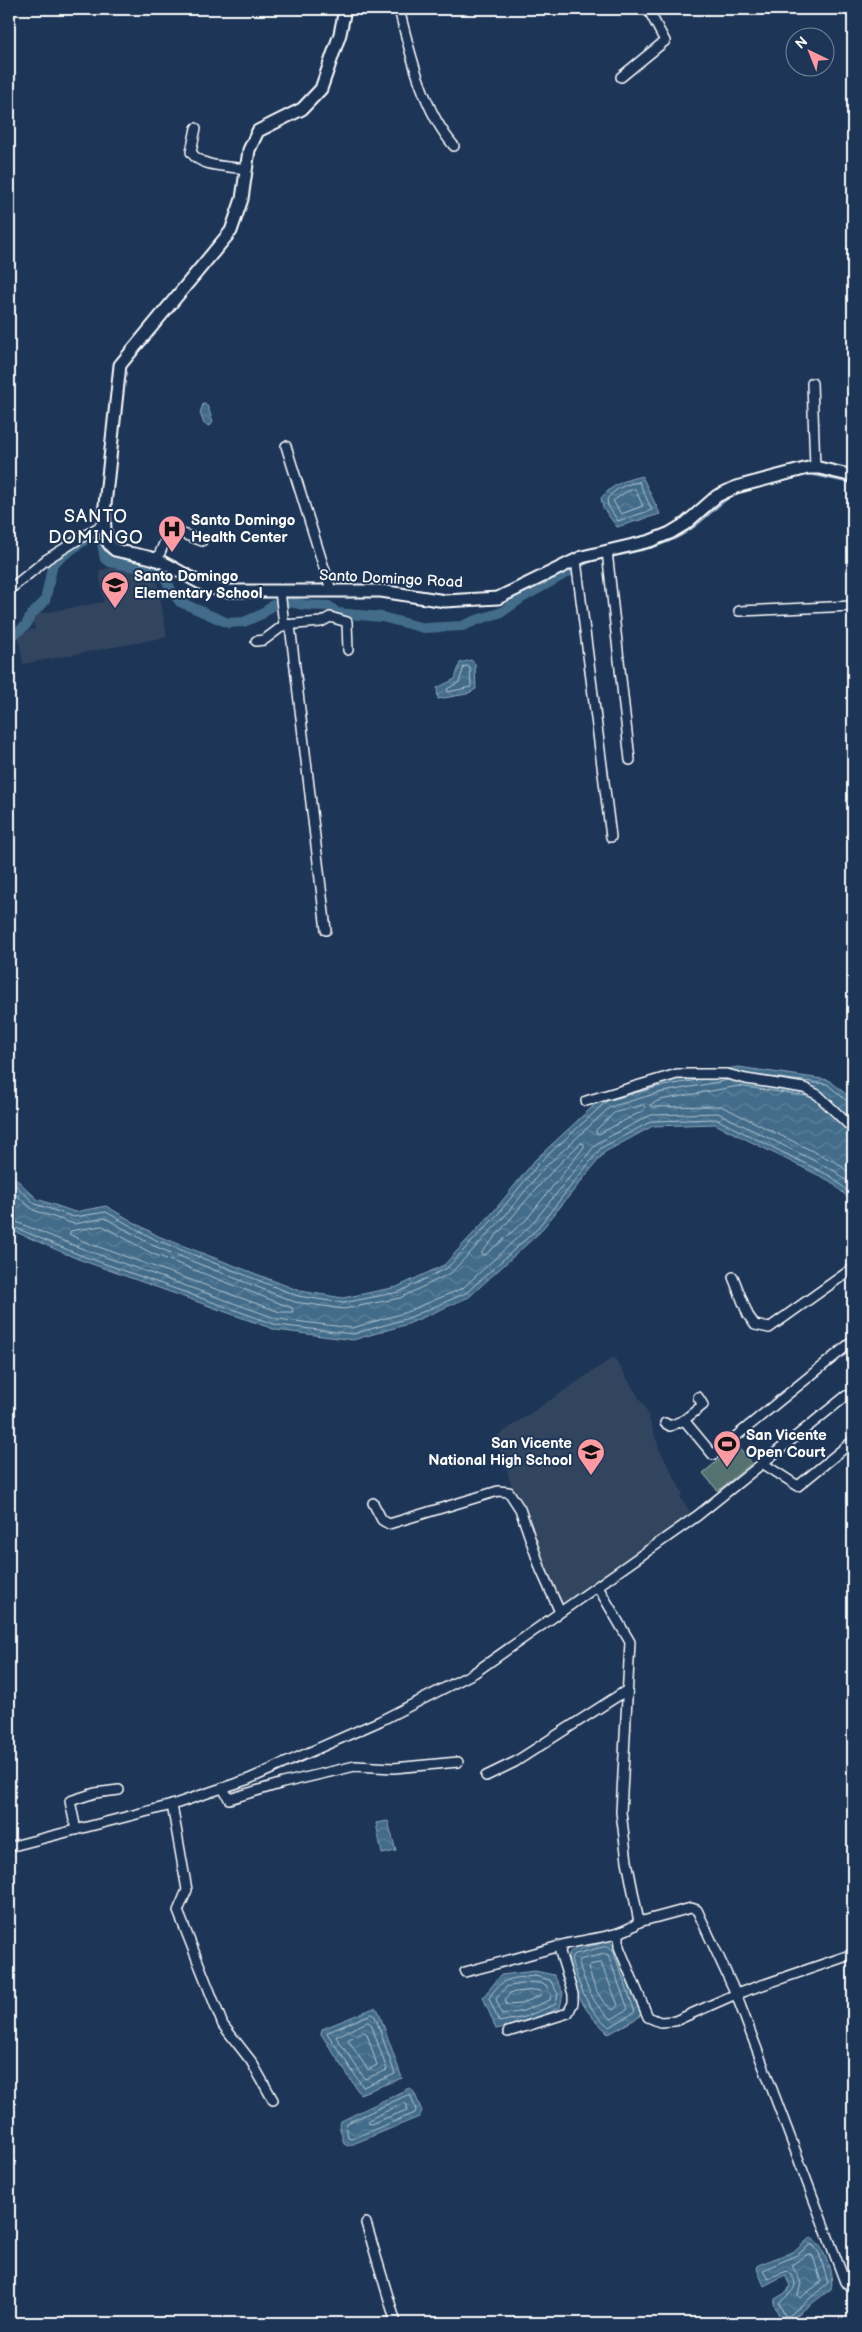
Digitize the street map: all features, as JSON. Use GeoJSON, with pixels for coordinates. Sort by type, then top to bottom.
{"type":"FeatureCollection","features":[{"type":"Feature","properties":{"kind":"street","name":"Santo Domingo Road"},"geometry":{"type":"LineString","coordinates":[[345,9],[340,34],[320,89],[302,109],[258,131],[249,150],[242,199],[231,231],[120,365],[104,514],[106,523],[105,535],[109,546],[115,550],[157,560],[184,572],[209,588],[281,599],[331,590],[381,591],[445,600],[498,598],[576,560],[650,541],[670,533],[685,524],[717,496],[736,488],[808,468],[853,476]]}},
{"type":"Feature","properties":{"kind":"street"},"geometry":{"type":"LineString","coordinates":[[399,9],[409,52],[436,121],[440,130],[454,146]]}},
{"type":"Feature","properties":{"kind":"street"},"geometry":{"type":"LineString","coordinates":[[621,77],[665,41],[649,10],[659,9]]}},
{"type":"Feature","properties":{"kind":"street"},"geometry":{"type":"LineString","coordinates":[[196,128],[191,152],[195,159],[247,169]]}},
{"type":"Feature","properties":{"kind":"street"},"geometry":{"type":"LineString","coordinates":[[812,383],[815,468]]}},
{"type":"Feature","properties":{"kind":"street"},"geometry":{"type":"LineString","coordinates":[[286,446],[331,590]]}},
{"type":"Feature","properties":{"kind":"street"},"geometry":{"type":"LineString","coordinates":[[9,590],[47,559],[106,523]]}},
{"type":"Feature","properties":{"kind":"street"},"geometry":{"type":"LineString","coordinates":[[157,560],[170,529],[202,541]]}},
{"type":"Feature","properties":{"kind":"street"},"geometry":{"type":"LineString","coordinates":[[607,551],[630,760]]}},
{"type":"Feature","properties":{"kind":"street"},"geometry":{"type":"LineString","coordinates":[[576,560],[612,837]]}},
{"type":"Feature","properties":{"kind":"street"},"geometry":{"type":"LineString","coordinates":[[281,599],[287,625],[326,930]]}},
{"type":"Feature","properties":{"kind":"street"},"geometry":{"type":"LineString","coordinates":[[740,611],[853,606]]}},
{"type":"Feature","properties":{"kind":"street"},"geometry":{"type":"LineString","coordinates":[[256,642],[264,640],[287,625],[321,622],[330,616],[347,622],[348,650]]}},
{"type":"Feature","properties":{"kind":"street"},"geometry":{"type":"LineString","coordinates":[[586,1101],[677,1074],[727,1074],[804,1088],[818,1095],[853,1129]]}},
{"type":"Feature","properties":{"kind":"street"},"geometry":{"type":"LineString","coordinates":[[733,1277],[748,1315],[755,1325],[769,1328],[853,1270]]}},
{"type":"Feature","properties":{"kind":"street"},"geometry":{"type":"LineString","coordinates":[[684,1420],[713,1455],[853,1341]]}},
{"type":"Feature","properties":{"kind":"street"},"geometry":{"type":"LineString","coordinates":[[9,1847],[172,1805],[249,1779],[380,1721],[474,1673],[560,1612],[598,1588],[697,1516],[846,1396],[853,1394]]}},
{"type":"Feature","properties":{"kind":"street"},"geometry":{"type":"LineString","coordinates":[[665,1423],[670,1426],[684,1420],[703,1405],[698,1397]]}},
{"type":"Feature","properties":{"kind":"street"},"geometry":{"type":"LineString","coordinates":[[762,1463],[798,1486],[853,1441]]}},
{"type":"Feature","properties":{"kind":"street"},"geometry":{"type":"LineString","coordinates":[[374,1503],[382,1520],[390,1524],[498,1491],[509,1492],[520,1509],[541,1570],[560,1612]]}},
{"type":"Feature","properties":{"kind":"street"},"geometry":{"type":"LineString","coordinates":[[598,1588],[630,1642],[621,1812],[627,1861],[639,1922]]}},
{"type":"Feature","properties":{"kind":"street"},"geometry":{"type":"LineString","coordinates":[[486,1776],[515,1762],[627,1690]]}},
{"type":"Feature","properties":{"kind":"street"},"geometry":{"type":"LineString","coordinates":[[223,1788],[229,1799],[283,1783],[355,1766],[394,1768],[458,1762]]}},
{"type":"Feature","properties":{"kind":"street"},"geometry":{"type":"LineString","coordinates":[[76,1830],[70,1801],[95,1793],[119,1790]]}},
{"type":"Feature","properties":{"kind":"street"},"geometry":{"type":"LineString","coordinates":[[172,1805],[187,1890],[178,1911],[223,2025],[251,2061],[273,2100]]}},
{"type":"Feature","properties":{"kind":"street"},"geometry":{"type":"LineString","coordinates":[[465,1972],[619,1933],[632,1928],[639,1922],[691,1908],[697,1910],[736,1994],[845,2282],[853,2287]]}},
{"type":"Feature","properties":{"kind":"street"},"geometry":{"type":"LineString","coordinates":[[619,1933],[619,1947],[648,2018],[660,2022],[675,2021],[736,1994],[853,1954]]}},
{"type":"Feature","properties":{"kind":"street"},"geometry":{"type":"LineString","coordinates":[[508,2032],[568,2013],[574,2003],[560,1952],[562,1946]]}},
{"type":"Feature","properties":{"kind":"street"},"geometry":{"type":"LineString","coordinates":[[366,2223],[396,2323]]}},
{"type":"Feature","properties":{"kind":"shaded area","name":"Santo Domingo Elementary School"},"geometry":{"type":"Polygon","coordinates":[[[121,566],[157,580],[167,637],[23,664],[18,633],[35,629],[32,615],[104,602],[99,570],[121,566]]]}},
{"type":"Feature","properties":{"kind":"shaded area","name":"San Vicente National High School"},"geometry":{"type":"Polygon","coordinates":[[[614,1357],[646,1409],[659,1448],[683,1494],[680,1497],[691,1513],[562,1609],[515,1497],[503,1457],[494,1438],[614,1357]]]}},
{"type":"Feature","properties":{"kind":"green space","name":"San Vicente Open Court"},"geometry":{"type":"Polygon","coordinates":[[[737,1445],[752,1463],[718,1491],[703,1473],[737,1445]]]}},
{"type":"Feature","properties":{"kind":"water"},"geometry":{"type":"Polygon","coordinates":[[[203,404],[206,404],[213,422],[210,426],[204,424],[200,413],[203,404]]]}},
{"type":"Feature","properties":{"kind":"water"},"geometry":{"type":"Polygon","coordinates":[[[642,476],[660,514],[617,527],[603,508],[601,498],[620,483],[642,476]]]}},
{"type":"Feature","properties":{"kind":"water"},"geometry":{"type":"Polygon","coordinates":[[[471,660],[475,664],[476,689],[467,694],[438,699],[437,688],[455,679],[460,663],[471,660]]]}},
{"type":"Feature","properties":{"kind":"water"},"geometry":{"type":"Polygon","coordinates":[[[738,1067],[829,1080],[853,1100],[853,1202],[830,1181],[715,1124],[653,1126],[605,1152],[539,1233],[469,1297],[408,1324],[353,1340],[276,1330],[78,1259],[9,1229],[9,1172],[37,1199],[75,1212],[106,1206],[158,1236],[300,1291],[343,1298],[397,1287],[444,1265],[494,1211],[535,1160],[604,1096],[656,1082],[738,1067]]]}},
{"type":"Feature","properties":{"kind":"water"},"geometry":{"type":"Polygon","coordinates":[[[388,1821],[396,1851],[382,1854],[376,1823],[388,1821]]]}},
{"type":"Feature","properties":{"kind":"water"},"geometry":{"type":"Polygon","coordinates":[[[610,1941],[617,1947],[641,2012],[639,2017],[609,2034],[586,2009],[569,1973],[568,1956],[571,1951],[610,1941]]]}},
{"type":"Feature","properties":{"kind":"water"},"geometry":{"type":"Polygon","coordinates":[[[535,1971],[554,1975],[563,1993],[560,2008],[527,2022],[496,2029],[483,1997],[501,1975],[535,1971]]]}},
{"type":"Feature","properties":{"kind":"water"},"geometry":{"type":"Polygon","coordinates":[[[374,2008],[378,2010],[402,2078],[360,2094],[321,2034],[322,2029],[374,2008]]]}},
{"type":"Feature","properties":{"kind":"water"},"geometry":{"type":"Polygon","coordinates":[[[409,2088],[414,2092],[422,2111],[419,2117],[348,2146],[344,2144],[339,2125],[341,2121],[409,2088]]]}},
{"type":"Feature","properties":{"kind":"water"},"geometry":{"type":"Polygon","coordinates":[[[811,2237],[824,2252],[830,2269],[831,2289],[789,2321],[781,2320],[774,2304],[775,2299],[787,2292],[790,2286],[785,2275],[764,2286],[757,2269],[758,2265],[795,2251],[811,2237]]]}},
{"type":"Feature","properties":{"kind":"waterway"},"geometry":{"type":"LineString","coordinates":[[807,473],[853,483]]}},
{"type":"Feature","properties":{"kind":"waterway"},"geometry":{"type":"LineString","coordinates":[[613,556],[653,547],[672,540],[696,525],[736,493]]}},
{"type":"Feature","properties":{"kind":"waterway"},"geometry":{"type":"LineString","coordinates":[[9,639],[26,625],[31,615],[45,601],[53,563],[89,537],[95,535],[101,538],[105,559],[110,562],[152,570],[164,575],[171,590],[180,602],[228,623],[244,622],[262,614],[273,605],[286,601],[304,605],[329,606],[337,613],[382,617],[424,628],[462,626],[502,612],[522,598],[574,569]]}},
{"type":"Feature","properties":{"kind":"waterway"},"geometry":{"type":"LineString","coordinates":[[580,566],[598,558]]}},
{"type":"Feature","properties":{"kind":"place","name":"Santo Domingo Health Center"},"geometry":{"type":"Point","coordinates":[172,553]}},
{"type":"Feature","properties":{"kind":"place","name":"Santo Domingo Elementary School"},"geometry":{"type":"Point","coordinates":[115,609]}},
{"type":"Feature","properties":{"kind":"place","name":"San Vicente Open Court"},"geometry":{"type":"Point","coordinates":[727,1468]}},
{"type":"Feature","properties":{"kind":"place","name":"San Vicente National High School"},"geometry":{"type":"Point","coordinates":[591,1476]}},
{"type":"Feature","properties":{"kind":"district","name":"SANTO DOMINGO"},"geometry":{"type":"Point","coordinates":[96,526]}}]}
